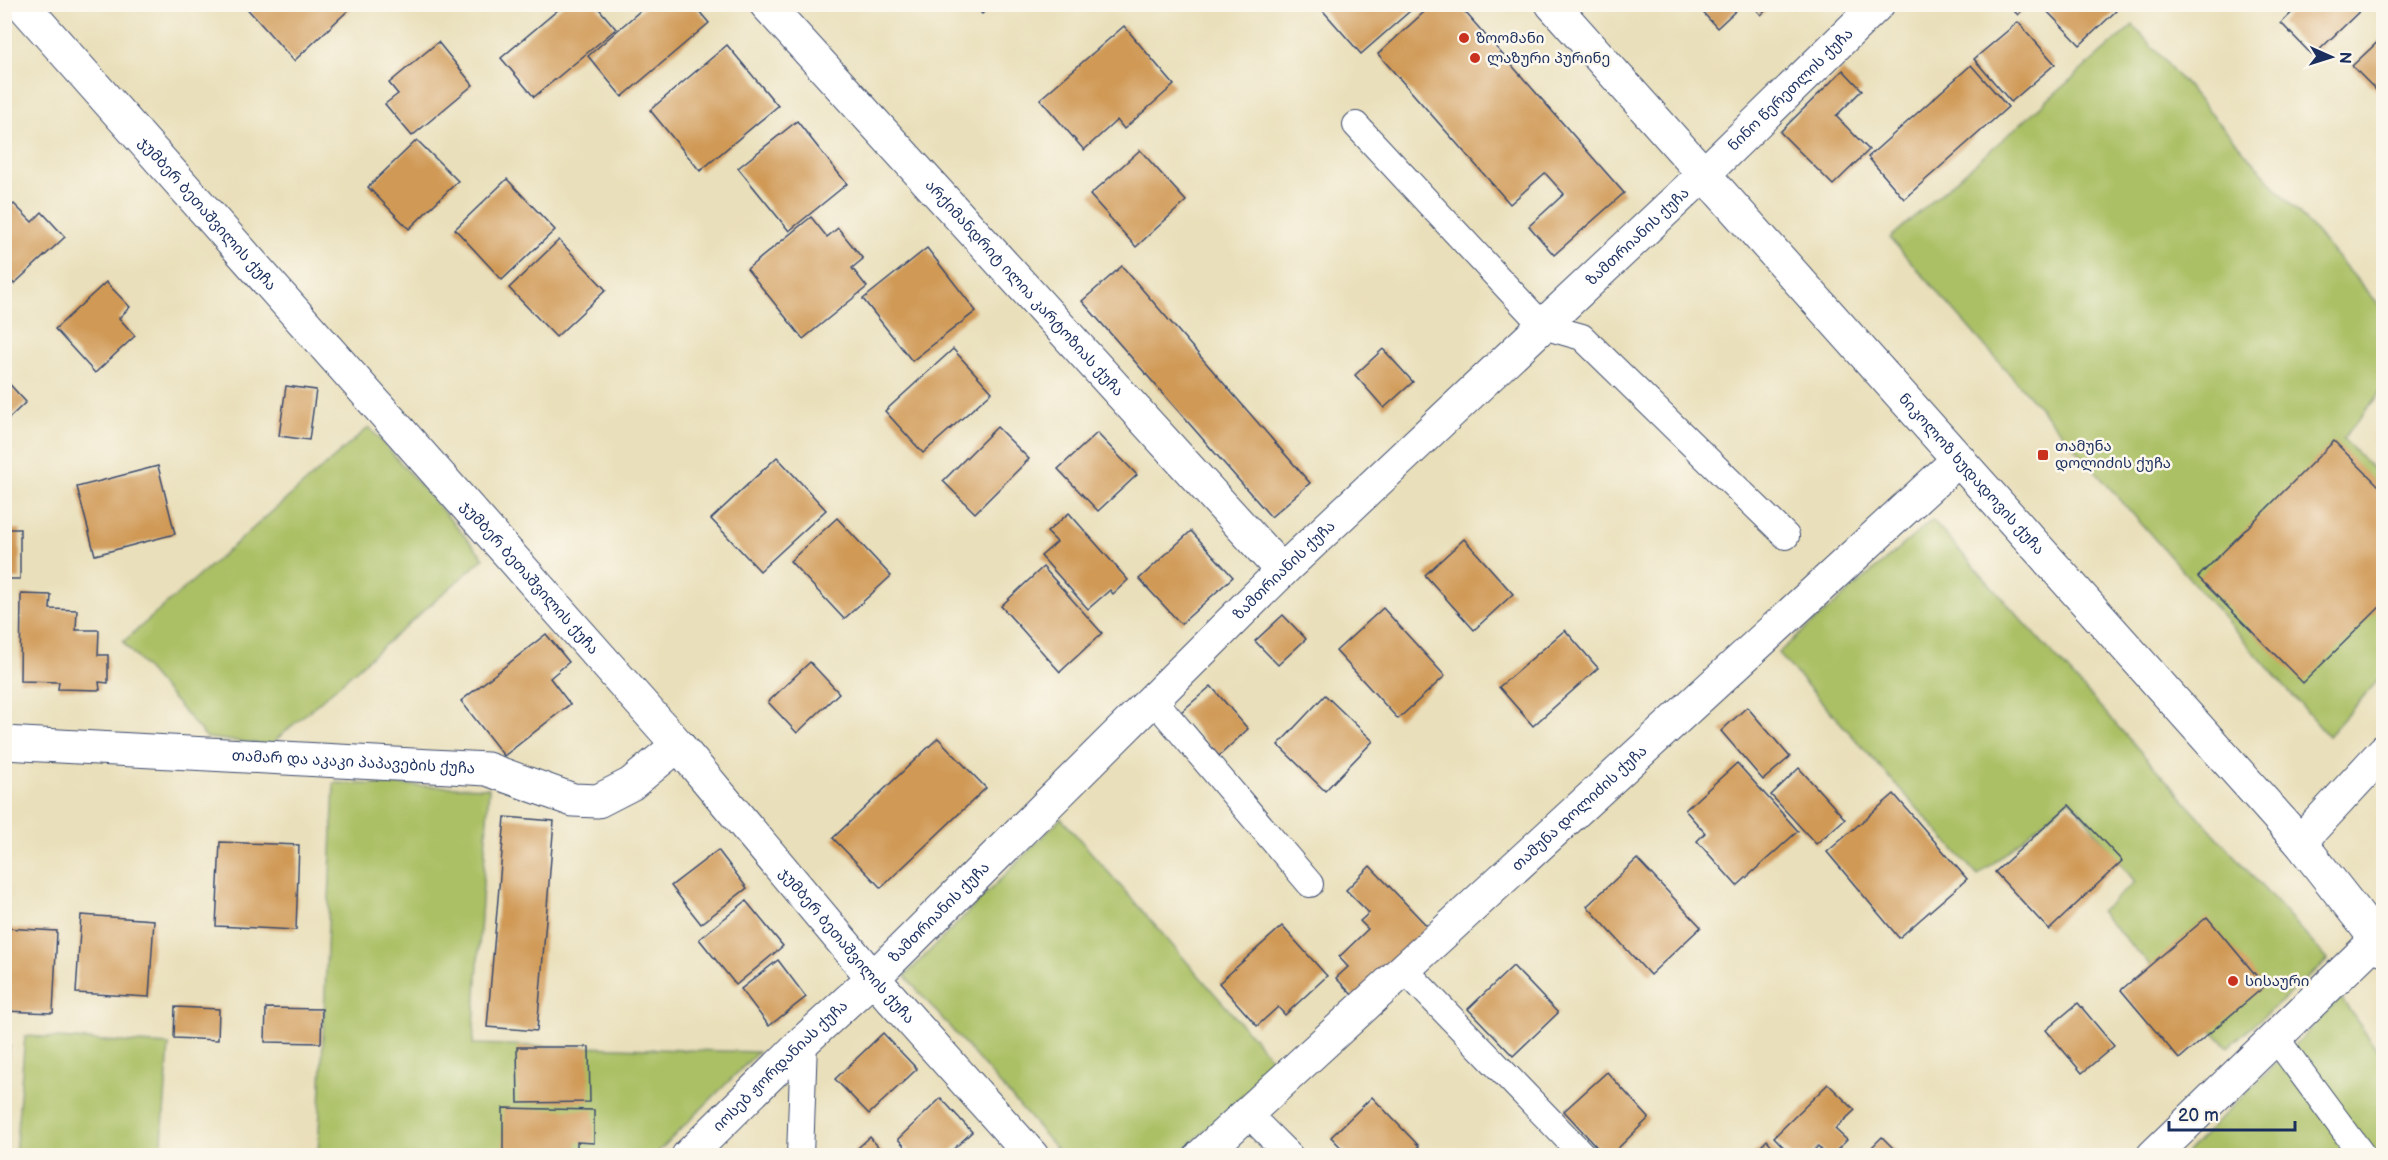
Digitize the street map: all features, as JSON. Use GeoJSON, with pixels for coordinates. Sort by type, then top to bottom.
{"type":"FeatureCollection","features":[{"type":"Feature","properties":{"kind":"street","name":"ჯუმბერ ბეთაშვილის ქუჩა"},"geometry":{"type":"LineString","coordinates":[[22,4],[678,745],[873,978],[1032,1155]]}},
{"type":"Feature","properties":{"kind":"street","name":"არქიმანდრიტ ილია კარტოზიას ქუჩა"},"geometry":{"type":"LineString","coordinates":[[766,4],[1282,571]]}},
{"type":"Feature","properties":{"kind":"street","name":"ნიკოლოზ ხუდადოვის ქუჩა"},"geometry":{"type":"LineString","coordinates":[[1552,4],[2300,842],[2380,944]]}},
{"type":"Feature","properties":{"kind":"street","name":"ნინო წერეთლის ქუჩა"},"geometry":{"type":"LineString","coordinates":[[1705,173],[1878,4]]}},
{"type":"Feature","properties":{"kind":"street","name":"ზამთრიანის ქუჩა"},"geometry":{"type":"LineString","coordinates":[[873,978],[1282,571],[1705,173]]}},
{"type":"Feature","properties":{"kind":"street","name":"თამუნა დოლიძის ქუჩა"},"geometry":{"type":"LineString","coordinates":[[1201,1155],[1959,459]]}},
{"type":"Feature","properties":{"kind":"street","name":"თამარ და აკაკი პაპავების ქუჩა"},"geometry":{"type":"LineString","coordinates":[[4,743],[487,769],[573,800],[598,801],[631,784],[678,745]]}},
{"type":"Feature","properties":{"kind":"street"},"geometry":{"type":"LineString","coordinates":[[2300,842],[2384,751]]}},
{"type":"Feature","properties":{"kind":"street"},"geometry":{"type":"LineString","coordinates":[[2153,1155],[2275,1037],[2380,944]]}},
{"type":"Feature","properties":{"kind":"street","name":"იოსებ ჟორდანიას ქუჩა"},"geometry":{"type":"LineString","coordinates":[[688,1155],[804,1041],[873,978]]}},
{"type":"Feature","properties":{"kind":"lane"},"geometry":{"type":"LineString","coordinates":[[1356,125],[1543,326],[1582,337],[1786,536]]}},
{"type":"Feature","properties":{"kind":"lane"},"geometry":{"type":"LineString","coordinates":[[1153,699],[1310,884]]}},
{"type":"Feature","properties":{"kind":"lane"},"geometry":{"type":"LineString","coordinates":[[1404,969],[1584,1155]]}},
{"type":"Feature","properties":{"kind":"lane"},"geometry":{"type":"LineString","coordinates":[[2275,1037],[2363,1155]]}},
{"type":"Feature","properties":{"kind":"lane"},"geometry":{"type":"LineString","coordinates":[[800,1155],[804,1041]]}},
{"type":"Feature","properties":{"kind":"lane"},"geometry":{"type":"LineString","coordinates":[[1247,1113],[1290,1155]]}},
{"type":"Feature","properties":{"kind":"green space"},"geometry":{"type":"Polygon","coordinates":[[[2133,25],[2383,309],[2383,389],[2343,439],[2383,479],[2383,675],[2328,736],[1890,238],[2133,25]]]}},
{"type":"Feature","properties":{"kind":"green space"},"geometry":{"type":"Polygon","coordinates":[[[369,427],[484,558],[270,745],[207,738],[123,642],[369,427]]]}},
{"type":"Feature","properties":{"kind":"green space"},"geometry":{"type":"Polygon","coordinates":[[[1932,520],[2328,960],[2228,1047],[2100,912],[2135,882],[2070,799],[1978,876],[1778,653],[1932,520]]]}},
{"type":"Feature","properties":{"kind":"green space"},"geometry":{"type":"Polygon","coordinates":[[[334,783],[489,788],[473,1044],[758,1052],[655,1155],[318,1156],[334,783]]]}},
{"type":"Feature","properties":{"kind":"green space"},"geometry":{"type":"Polygon","coordinates":[[[1061,818],[1278,1066],[1178,1155],[1062,1155],[905,976],[1061,818]]]}},
{"type":"Feature","properties":{"kind":"green space"},"geometry":{"type":"Polygon","coordinates":[[[2341,998],[2383,1058],[2383,1155],[2183,1156],[2341,998]]]}},
{"type":"Feature","properties":{"kind":"green space"},"geometry":{"type":"Polygon","coordinates":[[[25,1036],[169,1045],[161,1155],[15,1155],[25,1036]]]}},
{"type":"Feature","properties":{"kind":"building"},"geometry":{"type":"Polygon","coordinates":[[[243,4],[355,4],[294,61],[243,4]]]}},
{"type":"Feature","properties":{"kind":"building"},"geometry":{"type":"Polygon","coordinates":[[[565,4],[595,4],[616,29],[534,97],[501,58],[565,4]]]}},
{"type":"Feature","properties":{"kind":"building"},"geometry":{"type":"Polygon","coordinates":[[[648,4],[693,4],[709,23],[622,97],[588,56],[648,4]]]}},
{"type":"Feature","properties":{"kind":"building"},"geometry":{"type":"Polygon","coordinates":[[[973,4],[993,4],[982,14],[973,4]]]}},
{"type":"Feature","properties":{"kind":"building"},"geometry":{"type":"Polygon","coordinates":[[[1317,4],[1418,4],[1361,54],[1317,4]]]}},
{"type":"Feature","properties":{"kind":"building"},"geometry":{"type":"Polygon","coordinates":[[[1433,4],[1458,4],[1624,193],[1554,255],[1529,226],[1564,194],[1545,173],[1510,204],[1378,54],[1433,4]]]}},
{"type":"Feature","properties":{"kind":"building"},"geometry":{"type":"Polygon","coordinates":[[[1701,4],[1743,4],[1717,28],[1698,7],[1701,4]]]}},
{"type":"Feature","properties":{"kind":"building"},"geometry":{"type":"Polygon","coordinates":[[[1752,4],[1773,4],[1761,15],[1752,4]]]}},
{"type":"Feature","properties":{"kind":"building"},"geometry":{"type":"Polygon","coordinates":[[[2007,4],[2028,4],[2018,15],[2007,4]]]}},
{"type":"Feature","properties":{"kind":"building"},"geometry":{"type":"Polygon","coordinates":[[[2046,4],[2110,4],[2116,11],[2080,45],[2043,7],[2046,4]]]}},
{"type":"Feature","properties":{"kind":"building"},"geometry":{"type":"Polygon","coordinates":[[[2301,4],[2367,4],[2313,56],[2281,23],[2301,4]]]}},
{"type":"Feature","properties":{"kind":"building"},"geometry":{"type":"Polygon","coordinates":[[[2018,22],[2055,64],[2011,102],[1974,59],[2018,22]]]}},
{"type":"Feature","properties":{"kind":"building"},"geometry":{"type":"Polygon","coordinates":[[[1124,26],[1174,85],[1124,129],[1117,120],[1084,150],[1040,99],[1124,26]]]}},
{"type":"Feature","properties":{"kind":"building"},"geometry":{"type":"Polygon","coordinates":[[[2384,36],[2384,98],[2352,66],[2384,36]]]}},
{"type":"Feature","properties":{"kind":"building"},"geometry":{"type":"Polygon","coordinates":[[[438,42],[473,85],[412,136],[385,104],[398,94],[389,83],[438,42]]]}},
{"type":"Feature","properties":{"kind":"building"},"geometry":{"type":"Polygon","coordinates":[[[727,45],[778,106],[700,171],[650,110],[727,45]]]}},
{"type":"Feature","properties":{"kind":"building"},"geometry":{"type":"Polygon","coordinates":[[[1971,65],[2008,107],[1904,199],[1868,157],[1971,65]]]}},
{"type":"Feature","properties":{"kind":"building"},"geometry":{"type":"Polygon","coordinates":[[[1843,70],[1862,90],[1836,116],[1869,150],[1833,185],[1780,132],[1843,70]]]}},
{"type":"Feature","properties":{"kind":"building"},"geometry":{"type":"Polygon","coordinates":[[[797,121],[847,184],[789,231],[738,168],[797,121]]]}},
{"type":"Feature","properties":{"kind":"building"},"geometry":{"type":"Polygon","coordinates":[[[417,140],[458,181],[409,229],[368,187],[417,140]]]}},
{"type":"Feature","properties":{"kind":"building"},"geometry":{"type":"Polygon","coordinates":[[[1140,150],[1186,201],[1136,247],[1090,195],[1140,150]]]}},
{"type":"Feature","properties":{"kind":"building"},"geometry":{"type":"Polygon","coordinates":[[[507,179],[555,230],[502,280],[455,229],[507,179]]]}},
{"type":"Feature","properties":{"kind":"building"},"geometry":{"type":"Polygon","coordinates":[[[14,204],[32,222],[42,212],[65,237],[14,284],[4,273],[4,213],[14,204]]]}},
{"type":"Feature","properties":{"kind":"building"},"geometry":{"type":"Polygon","coordinates":[[[811,217],[827,237],[838,228],[863,259],[852,268],[867,287],[803,339],[747,269],[811,217]]]}},
{"type":"Feature","properties":{"kind":"building"},"geometry":{"type":"Polygon","coordinates":[[[559,240],[606,290],[556,337],[509,288],[559,240]]]}},
{"type":"Feature","properties":{"kind":"building"},"geometry":{"type":"Polygon","coordinates":[[[927,248],[976,311],[912,361],[863,299],[927,248]]]}},
{"type":"Feature","properties":{"kind":"building"},"geometry":{"type":"Polygon","coordinates":[[[1122,266],[1310,483],[1271,517],[1082,301],[1122,266]]]}},
{"type":"Feature","properties":{"kind":"building"},"geometry":{"type":"Polygon","coordinates":[[[106,282],[130,307],[119,318],[135,336],[95,373],[55,329],[106,282]]]}},
{"type":"Feature","properties":{"kind":"building"},"geometry":{"type":"Polygon","coordinates":[[[953,349],[992,392],[923,453],[885,411],[953,349]]]}},
{"type":"Feature","properties":{"kind":"building"},"geometry":{"type":"Polygon","coordinates":[[[1383,349],[1413,382],[1384,408],[1355,375],[1383,349]]]}},
{"type":"Feature","properties":{"kind":"building"},"geometry":{"type":"Polygon","coordinates":[[[4,378],[26,402],[4,423],[4,378]]]}},
{"type":"Feature","properties":{"kind":"building"},"geometry":{"type":"Polygon","coordinates":[[[286,386],[316,390],[309,440],[279,436],[286,386]]]}},
{"type":"Feature","properties":{"kind":"building"},"geometry":{"type":"Polygon","coordinates":[[[997,427],[1029,459],[975,513],[943,481],[997,427]]]}},
{"type":"Feature","properties":{"kind":"building"},"geometry":{"type":"Polygon","coordinates":[[[1097,433],[1137,475],[1098,511],[1058,469],[1097,433]]]}},
{"type":"Feature","properties":{"kind":"building"},"geometry":{"type":"Polygon","coordinates":[[[2334,441],[2384,491],[2384,603],[2303,683],[2198,577],[2334,441]]]}},
{"type":"Feature","properties":{"kind":"building"},"geometry":{"type":"Polygon","coordinates":[[[777,457],[826,510],[760,571],[711,519],[777,457]]]}},
{"type":"Feature","properties":{"kind":"building"},"geometry":{"type":"Polygon","coordinates":[[[158,466],[175,534],[95,555],[77,487],[158,466]]]}},
{"type":"Feature","properties":{"kind":"building"},"geometry":{"type":"Polygon","coordinates":[[[1069,513],[1128,580],[1113,594],[1110,590],[1088,609],[1041,556],[1057,542],[1047,532],[1069,513]]]}},
{"type":"Feature","properties":{"kind":"building"},"geometry":{"type":"Polygon","coordinates":[[[837,518],[891,576],[844,619],[790,561],[837,518]]]}},
{"type":"Feature","properties":{"kind":"building"},"geometry":{"type":"Polygon","coordinates":[[[4,529],[20,529],[20,579],[4,579],[4,529]]]}},
{"type":"Feature","properties":{"kind":"building"},"geometry":{"type":"Polygon","coordinates":[[[1191,531],[1233,577],[1181,624],[1139,579],[1191,531]]]}},
{"type":"Feature","properties":{"kind":"building"},"geometry":{"type":"Polygon","coordinates":[[[1464,539],[1513,594],[1474,630],[1425,575],[1464,539]]]}},
{"type":"Feature","properties":{"kind":"building"},"geometry":{"type":"Polygon","coordinates":[[[1043,567],[1102,633],[1060,672],[1001,606],[1043,567]]]}},
{"type":"Feature","properties":{"kind":"building"},"geometry":{"type":"Polygon","coordinates":[[[21,594],[51,595],[50,609],[77,610],[76,630],[99,630],[98,655],[108,655],[108,683],[99,682],[100,690],[58,689],[59,682],[20,681],[21,594]]]}},
{"type":"Feature","properties":{"kind":"building"},"geometry":{"type":"Polygon","coordinates":[[[1383,608],[1445,676],[1398,719],[1336,651],[1383,608]]]}},
{"type":"Feature","properties":{"kind":"building"},"geometry":{"type":"Polygon","coordinates":[[[1283,615],[1306,639],[1278,665],[1255,641],[1283,615]]]}},
{"type":"Feature","properties":{"kind":"building"},"geometry":{"type":"Polygon","coordinates":[[[1565,630],[1598,668],[1533,726],[1499,687],[1565,630]]]}},
{"type":"Feature","properties":{"kind":"building"},"geometry":{"type":"Polygon","coordinates":[[[546,634],[569,662],[550,678],[570,704],[504,756],[461,701],[546,634]]]}},
{"type":"Feature","properties":{"kind":"building"},"geometry":{"type":"Polygon","coordinates":[[[810,662],[839,693],[797,733],[768,702],[810,662]]]}},
{"type":"Feature","properties":{"kind":"building"},"geometry":{"type":"Polygon","coordinates":[[[1211,686],[1248,729],[1219,756],[1181,712],[1211,686]]]}},
{"type":"Feature","properties":{"kind":"building"},"geometry":{"type":"Polygon","coordinates":[[[1325,695],[1373,741],[1325,791],[1278,745],[1325,695]]]}},
{"type":"Feature","properties":{"kind":"building"},"geometry":{"type":"Polygon","coordinates":[[[1747,707],[1790,757],[1763,780],[1721,731],[1747,707]]]}},
{"type":"Feature","properties":{"kind":"building"},"geometry":{"type":"Polygon","coordinates":[[[938,738],[986,788],[881,888],[833,838],[938,738]]]}},
{"type":"Feature","properties":{"kind":"building"},"geometry":{"type":"Polygon","coordinates":[[[1737,763],[1798,831],[1737,886],[1697,841],[1705,833],[1685,810],[1737,763]]]}},
{"type":"Feature","properties":{"kind":"building"},"geometry":{"type":"Polygon","coordinates":[[[1799,768],[1845,819],[1816,844],[1771,795],[1799,768]]]}},
{"type":"Feature","properties":{"kind":"building"},"geometry":{"type":"Polygon","coordinates":[[[1894,794],[1967,879],[1899,938],[1827,852],[1894,794]]]}},
{"type":"Feature","properties":{"kind":"building"},"geometry":{"type":"Polygon","coordinates":[[[2069,805],[2122,861],[2049,930],[1995,872],[2069,805]]]}},
{"type":"Feature","properties":{"kind":"building"},"geometry":{"type":"Polygon","coordinates":[[[505,817],[554,821],[537,1031],[487,1027],[505,817]]]}},
{"type":"Feature","properties":{"kind":"building"},"geometry":{"type":"Polygon","coordinates":[[[220,842],[299,845],[296,930],[216,926],[220,842]]]}},
{"type":"Feature","properties":{"kind":"building"},"geometry":{"type":"Polygon","coordinates":[[[718,850],[747,888],[701,924],[671,886],[718,850]]]}},
{"type":"Feature","properties":{"kind":"building"},"geometry":{"type":"Polygon","coordinates":[[[1637,859],[1701,927],[1650,975],[1587,906],[1637,859]]]}},
{"type":"Feature","properties":{"kind":"building"},"geometry":{"type":"Polygon","coordinates":[[[1370,866],[1429,928],[1356,999],[1336,978],[1348,967],[1339,957],[1368,929],[1360,921],[1369,913],[1346,890],[1370,866]]]}},
{"type":"Feature","properties":{"kind":"building"},"geometry":{"type":"Polygon","coordinates":[[[746,901],[783,946],[736,985],[699,939],[746,901]]]}},
{"type":"Feature","properties":{"kind":"building"},"geometry":{"type":"Polygon","coordinates":[[[81,915],[154,920],[149,997],[76,993],[81,915]]]}},
{"type":"Feature","properties":{"kind":"building"},"geometry":{"type":"Polygon","coordinates":[[[2207,917],[2265,986],[2179,1059],[2121,990],[2207,917]]]}},
{"type":"Feature","properties":{"kind":"building"},"geometry":{"type":"Polygon","coordinates":[[[1282,926],[1327,976],[1285,1015],[1278,1007],[1257,1026],[1219,983],[1282,926]]]}},
{"type":"Feature","properties":{"kind":"building"},"geometry":{"type":"Polygon","coordinates":[[[4,928],[57,931],[53,1013],[4,1011],[4,928]]]}},
{"type":"Feature","properties":{"kind":"building"},"geometry":{"type":"Polygon","coordinates":[[[778,960],[806,997],[769,1026],[741,989],[778,960]]]}},
{"type":"Feature","properties":{"kind":"building"},"geometry":{"type":"Polygon","coordinates":[[[1513,966],[1558,1013],[1513,1056],[1468,1009],[1513,966]]]}},
{"type":"Feature","properties":{"kind":"building"},"geometry":{"type":"Polygon","coordinates":[[[2078,1003],[2114,1046],[2082,1073],[2046,1030],[2078,1003]]]}},
{"type":"Feature","properties":{"kind":"building"},"geometry":{"type":"Polygon","coordinates":[[[175,1007],[219,1009],[218,1040],[174,1038],[175,1007]]]}},
{"type":"Feature","properties":{"kind":"building"},"geometry":{"type":"Polygon","coordinates":[[[266,1008],[322,1009],[321,1043],[265,1042],[266,1008]]]}},
{"type":"Feature","properties":{"kind":"building"},"geometry":{"type":"Polygon","coordinates":[[[4,1031],[10,1031],[9,1062],[4,1062],[4,1031]]]}},
{"type":"Feature","properties":{"kind":"building"},"geometry":{"type":"Polygon","coordinates":[[[883,1033],[917,1069],[869,1114],[835,1079],[883,1033]]]}},
{"type":"Feature","properties":{"kind":"building"},"geometry":{"type":"Polygon","coordinates":[[[517,1047],[589,1047],[590,1102],[518,1103],[517,1047]]]}},
{"type":"Feature","properties":{"kind":"building"},"geometry":{"type":"Polygon","coordinates":[[[1607,1072],[1649,1118],[1610,1156],[1605,1156],[1564,1111],[1607,1072]]]}},
{"type":"Feature","properties":{"kind":"building"},"geometry":{"type":"Polygon","coordinates":[[[1828,1084],[1855,1110],[1835,1129],[1847,1140],[1831,1156],[1827,1156],[1818,1146],[1809,1156],[1792,1156],[1774,1137],[1828,1084]]]}},
{"type":"Feature","properties":{"kind":"building"},"geometry":{"type":"Polygon","coordinates":[[[1372,1097],[1419,1146],[1410,1156],[1349,1156],[1331,1137],[1372,1097]]]}},
{"type":"Feature","properties":{"kind":"building"},"geometry":{"type":"Polygon","coordinates":[[[941,1098],[972,1132],[946,1156],[913,1156],[898,1139],[941,1098]]]}},
{"type":"Feature","properties":{"kind":"building"},"geometry":{"type":"Polygon","coordinates":[[[503,1108],[594,1110],[594,1143],[577,1142],[577,1156],[503,1156],[503,1108]]]}},
{"type":"Feature","properties":{"kind":"building"},"geometry":{"type":"Polygon","coordinates":[[[870,1137],[886,1156],[849,1156],[870,1137]]]}},
{"type":"Feature","properties":{"kind":"building"},"geometry":{"type":"Polygon","coordinates":[[[1882,1137],[1901,1156],[1863,1156],[1882,1137]]]}},
{"type":"Feature","properties":{"kind":"building"},"geometry":{"type":"Polygon","coordinates":[[[1767,1140],[1781,1156],[1751,1156],[1767,1140]]]}},
{"type":"Feature","properties":{"kind":"place","name":"ზოომანი"},"geometry":{"type":"Point","coordinates":[1464,38]}},
{"type":"Feature","properties":{"kind":"place","name":"ლაზური პურინე"},"geometry":{"type":"Point","coordinates":[1475,58]}},
{"type":"Feature","properties":{"kind":"place","name":"თამუნა დოლიძის ქუჩა"},"geometry":{"type":"Point","coordinates":[2043,455]}},
{"type":"Feature","properties":{"kind":"place","name":"სისაური"},"geometry":{"type":"Point","coordinates":[2233,981]}}]}
